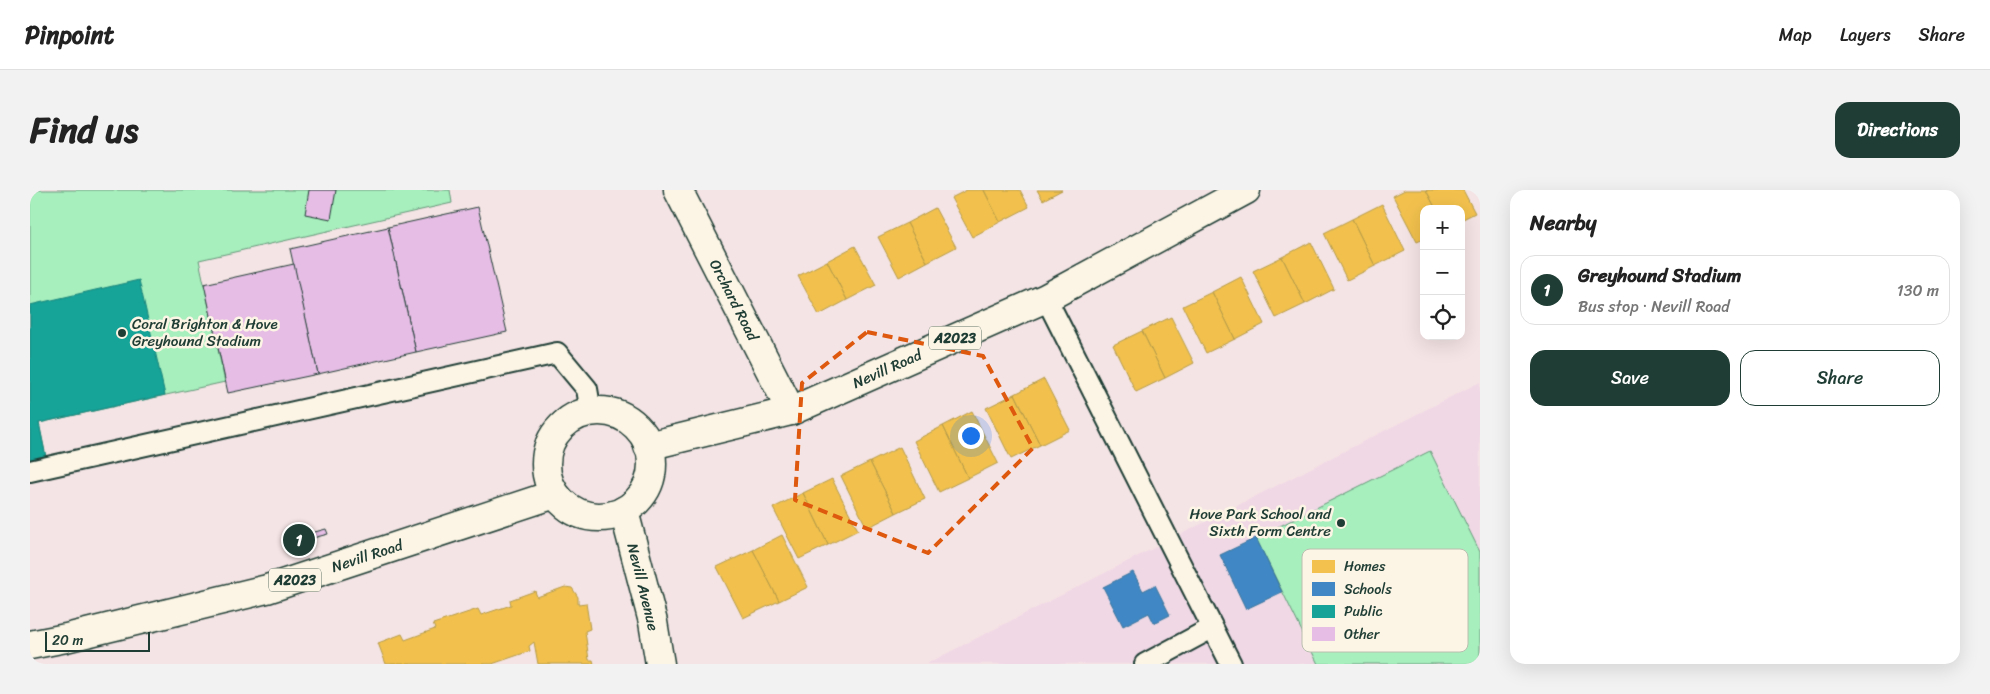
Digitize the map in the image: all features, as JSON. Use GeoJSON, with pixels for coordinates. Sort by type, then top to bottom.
{"type":"FeatureCollection","features":[{"type":"Feature","properties":{"kind":"main road","name":"Orchard Road"},"geometry":{"type":"LineString","coordinates":[[678,190],[791,411]]}},
{"type":"Feature","properties":{"kind":"main road","name":"Nevill Road"},"geometry":{"type":"LineString","coordinates":[[648,446],[791,411],[1046,298],[1246,190]]}},
{"type":"Feature","properties":{"kind":"main road"},"geometry":{"type":"LineString","coordinates":[[591,412],[609,412],[626,419],[640,431],[648,446],[652,465],[648,483],[639,499],[624,511],[609,517],[579,514],[565,506],[555,494],[546,474],[547,453],[556,433],[571,419],[591,412]]}},
{"type":"Feature","properties":{"kind":"main road","name":"Nevill Road"},"geometry":{"type":"LineString","coordinates":[[30,644],[66,638],[267,590],[555,494]]}},
{"type":"Feature","properties":{"kind":"main road","name":"Nevill Avenue"},"geometry":{"type":"LineString","coordinates":[[624,511],[654,622],[660,664]]}},
{"type":"Feature","properties":{"kind":"lane"},"geometry":{"type":"LineString","coordinates":[[1046,298],[1231,664]]}},
{"type":"Feature","properties":{"kind":"lane"},"geometry":{"type":"LineString","coordinates":[[30,471],[557,353],[587,389],[591,412]]}},
{"type":"Feature","properties":{"kind":"lane"},"geometry":{"type":"LineString","coordinates":[[1145,664],[1212,628]]}},
{"type":"Feature","properties":{"kind":"highlighted area"},"geometry":{"type":"Polygon","coordinates":[[[867,332],[983,356],[1033,448],[928,553],[795,500],[802,383],[867,332]]]}},
{"type":"Feature","properties":{"kind":"shaded area","name":"Hove Park School and Sixth Form Centre"},"geometry":{"type":"Polygon","coordinates":[[[1480,382],[1480,664],[926,664],[1480,382]]]}},
{"type":"Feature","properties":{"kind":"green space","name":"Coral Brighton & Hove Greyhound Stadium"},"geometry":{"type":"Polygon","coordinates":[[[30,190],[450,190],[452,203],[199,260],[225,382],[39,423],[46,457],[30,460],[30,190]]]}},
{"type":"Feature","properties":{"kind":"green space"},"geometry":{"type":"Polygon","coordinates":[[[1430,451],[1480,552],[1480,664],[1318,664],[1312,652],[1468,652],[1468,549],[1302,549],[1302,631],[1256,538],[1430,451]]]}},
{"type":"Feature","properties":{"kind":"building: Homes"},"geometry":{"type":"Polygon","coordinates":[[[967,190],[984,190],[1000,222],[972,237],[951,198],[967,190]]]}},
{"type":"Feature","properties":{"kind":"building: Homes"},"geometry":{"type":"Polygon","coordinates":[[[984,190],[1020,190],[1029,207],[1000,222],[984,190]]]}},
{"type":"Feature","properties":{"kind":"building: Homes"},"geometry":{"type":"Polygon","coordinates":[[[1037,190],[1062,190],[1043,200],[1037,190]]]}},
{"type":"Feature","properties":{"kind":"building: Homes"},"geometry":{"type":"Polygon","coordinates":[[[1405,190],[1426,190],[1434,205],[1420,205],[1420,241],[1417,242],[1393,196],[1405,190]]]}},
{"type":"Feature","properties":{"kind":"building: Homes"},"geometry":{"type":"Polygon","coordinates":[[[1426,190],[1463,190],[1475,213],[1465,218],[1465,205],[1434,205],[1426,190]]]}},
{"type":"Feature","properties":{"kind":"building: Homes"},"geometry":{"type":"Polygon","coordinates":[[[1382,204],[1405,251],[1375,266],[1352,219],[1382,204]]]}},
{"type":"Feature","properties":{"kind":"building: Homes"},"geometry":{"type":"Polygon","coordinates":[[[935,208],[956,247],[927,262],[907,223],[935,208]]]}},
{"type":"Feature","properties":{"kind":"building: Homes"},"geometry":{"type":"Polygon","coordinates":[[[1352,219],[1375,266],[1347,280],[1324,233],[1352,219]]]}},
{"type":"Feature","properties":{"kind":"building: Homes"},"geometry":{"type":"Polygon","coordinates":[[[907,223],[927,262],[899,277],[878,237],[907,223]]]}},
{"type":"Feature","properties":{"kind":"building: Homes"},"geometry":{"type":"Polygon","coordinates":[[[1311,242],[1334,289],[1305,304],[1282,257],[1311,242]]]}},
{"type":"Feature","properties":{"kind":"building: Homes"},"geometry":{"type":"Polygon","coordinates":[[[855,246],[876,285],[847,300],[827,261],[855,246]]]}},
{"type":"Feature","properties":{"kind":"building: Homes"},"geometry":{"type":"Polygon","coordinates":[[[1282,257],[1305,304],[1276,318],[1253,271],[1282,257]]]}},
{"type":"Feature","properties":{"kind":"building: Homes"},"geometry":{"type":"Polygon","coordinates":[[[827,261],[847,300],[819,315],[798,276],[827,261]]]}},
{"type":"Feature","properties":{"kind":"building: Homes"},"geometry":{"type":"Polygon","coordinates":[[[1241,277],[1264,324],[1235,339],[1212,292],[1241,277]]]}},
{"type":"Feature","properties":{"kind":"building: Homes"},"geometry":{"type":"Polygon","coordinates":[[[1212,292],[1235,339],[1206,353],[1183,306],[1212,292]]]}},
{"type":"Feature","properties":{"kind":"building: Homes"},"geometry":{"type":"Polygon","coordinates":[[[1171,317],[1194,363],[1165,378],[1142,331],[1171,317]]]}},
{"type":"Feature","properties":{"kind":"building: Homes"},"geometry":{"type":"Polygon","coordinates":[[[1142,331],[1165,378],[1136,392],[1113,345],[1142,331]]]}},
{"type":"Feature","properties":{"kind":"building: Homes"},"geometry":{"type":"Polygon","coordinates":[[[1044,379],[1070,430],[1040,445],[1015,394],[1044,379]]]}},
{"type":"Feature","properties":{"kind":"building: Homes"},"geometry":{"type":"Polygon","coordinates":[[[1015,394],[1040,445],[1011,459],[986,408],[1015,394]]]}},
{"type":"Feature","properties":{"kind":"building: Homes"},"geometry":{"type":"Polygon","coordinates":[[[972,411],[998,463],[968,478],[943,426],[972,411]]]}},
{"type":"Feature","properties":{"kind":"building: Homes"},"geometry":{"type":"Polygon","coordinates":[[[943,426],[968,478],[939,492],[914,441],[943,426]]]}},
{"type":"Feature","properties":{"kind":"building: Homes"},"geometry":{"type":"Polygon","coordinates":[[[900,447],[925,499],[896,513],[870,462],[900,447]]]}},
{"type":"Feature","properties":{"kind":"building: Homes"},"geometry":{"type":"Polygon","coordinates":[[[870,462],[896,513],[867,528],[841,476],[870,462]]]}},
{"type":"Feature","properties":{"kind":"building: Homes"},"geometry":{"type":"Polygon","coordinates":[[[832,479],[858,530],[828,545],[803,493],[832,479]]]}},
{"type":"Feature","properties":{"kind":"building: Homes"},"geometry":{"type":"Polygon","coordinates":[[[803,493],[828,545],[799,559],[773,508],[803,493]]]}},
{"type":"Feature","properties":{"kind":"building: Homes"},"geometry":{"type":"Polygon","coordinates":[[[782,535],[808,587],[779,601],[753,550],[782,535]]]}},
{"type":"Feature","properties":{"kind":"building: Homes"},"geometry":{"type":"Polygon","coordinates":[[[753,550],[779,601],[743,618],[717,567],[753,550]]]}},
{"type":"Feature","properties":{"kind":"building: Homes"},"geometry":{"type":"Polygon","coordinates":[[[565,587],[572,588],[578,597],[578,604],[586,603],[590,629],[585,631],[589,660],[593,660],[594,664],[538,664],[534,642],[529,646],[530,651],[492,664],[386,664],[378,643],[402,634],[405,640],[435,629],[433,624],[478,609],[481,615],[511,605],[510,600],[535,591],[537,597],[565,587]]]}},
{"type":"Feature","properties":{"kind":"building: Schools"},"geometry":{"type":"Polygon","coordinates":[[[1256,538],[1282,592],[1246,609],[1220,555],[1256,538]]]}},
{"type":"Feature","properties":{"kind":"building: Schools"},"geometry":{"type":"Polygon","coordinates":[[[1133,572],[1143,591],[1155,585],[1170,615],[1154,623],[1149,613],[1123,626],[1103,587],[1133,572]]]}},
{"type":"Feature","properties":{"kind":"building: Public"},"geometry":{"type":"Polygon","coordinates":[[[139,280],[165,395],[39,423],[46,457],[30,460],[30,305],[139,280]]]}},
{"type":"Feature","properties":{"kind":"building: Other"},"geometry":{"type":"Polygon","coordinates":[[[309,190],[336,190],[331,219],[305,214],[309,190]]]}},
{"type":"Feature","properties":{"kind":"building: Other"},"geometry":{"type":"Polygon","coordinates":[[[478,207],[507,332],[416,352],[388,227],[478,207]]]}},
{"type":"Feature","properties":{"kind":"building: Other"},"geometry":{"type":"Polygon","coordinates":[[[388,227],[416,352],[318,374],[290,249],[388,227]]]}},
{"type":"Feature","properties":{"kind":"building: Other"},"geometry":{"type":"Polygon","coordinates":[[[294,264],[318,374],[228,393],[204,284],[294,264]]]}},
{"type":"Feature","properties":{"kind":"building: Other"},"geometry":{"type":"Polygon","coordinates":[[[326,529],[328,534],[313,538],[311,533],[326,529]]]}},
{"type":"Feature","properties":{"kind":"place","name":"Coral Brighton & Hove Greyhound Stadium"},"geometry":{"type":"Point","coordinates":[122,333]}},
{"type":"Feature","properties":{"kind":"place","name":"Hove Park School and Sixth Form Centre"},"geometry":{"type":"Point","coordinates":[1341,523]}},
{"type":"Feature","properties":{"kind":"place","name":"Greyhound Stadium"},"geometry":{"type":"Point","coordinates":[299,540]}}]}
